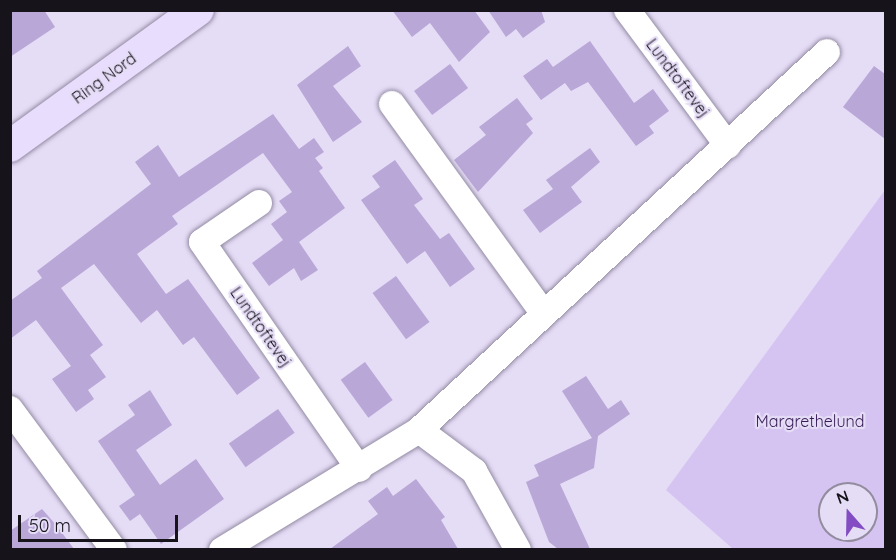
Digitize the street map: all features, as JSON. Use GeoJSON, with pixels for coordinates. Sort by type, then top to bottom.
{"type":"FeatureCollection","features":[{"type":"Feature","properties":{"kind":"main road","name":"Ring Nord"},"geometry":{"type":"LineString","coordinates":[[10,146],[198,10]]}},
{"type":"Feature","properties":{"kind":"street","name":"Lundtoftevej"},"geometry":{"type":"LineString","coordinates":[[627,10],[728,146]]}},
{"type":"Feature","properties":{"kind":"street"},"geometry":{"type":"LineString","coordinates":[[222,549],[359,469],[418,430],[728,146],[827,52]]}},
{"type":"Feature","properties":{"kind":"street"},"geometry":{"type":"LineString","coordinates":[[392,104],[544,314]]}},
{"type":"Feature","properties":{"kind":"street","name":"Lundtoftevej"},"geometry":{"type":"LineString","coordinates":[[259,203],[202,242],[359,469]]}},
{"type":"Feature","properties":{"kind":"street"},"geometry":{"type":"LineString","coordinates":[[10,409],[114,549]]}},
{"type":"Feature","properties":{"kind":"street"},"geometry":{"type":"LineString","coordinates":[[418,430],[474,471],[518,549]]}},
{"type":"Feature","properties":{"kind":"green space","name":"Margrethelund"},"geometry":{"type":"Polygon","coordinates":[[[885,190],[885,549],[733,549],[666,490],[885,190]]]}},
{"type":"Feature","properties":{"kind":"building"},"geometry":{"type":"Polygon","coordinates":[[[10,10],[44,10],[55,27],[10,57],[10,10]]]}},
{"type":"Feature","properties":{"kind":"building"},"geometry":{"type":"Polygon","coordinates":[[[392,10],[474,10],[490,32],[459,62],[430,23],[412,37],[392,10]]]}},
{"type":"Feature","properties":{"kind":"building"},"geometry":{"type":"Polygon","coordinates":[[[488,10],[541,10],[545,22],[523,38],[516,29],[506,37],[488,10]]]}},
{"type":"Feature","properties":{"kind":"building"},"geometry":{"type":"Polygon","coordinates":[[[590,41],[634,103],[653,89],[669,111],[649,126],[654,133],[636,146],[588,82],[571,91],[565,83],[541,100],[523,76],[547,59],[553,67],[590,41]]]}},
{"type":"Feature","properties":{"kind":"building"},"geometry":{"type":"Polygon","coordinates":[[[348,46],[361,66],[333,86],[362,122],[333,142],[297,85],[348,46]]]}},
{"type":"Feature","properties":{"kind":"building"},"geometry":{"type":"Polygon","coordinates":[[[450,64],[468,88],[432,115],[414,91],[450,64]]]}},
{"type":"Feature","properties":{"kind":"building"},"geometry":{"type":"Polygon","coordinates":[[[874,66],[885,74],[885,139],[843,107],[874,66]]]}},
{"type":"Feature","properties":{"kind":"building"},"geometry":{"type":"Polygon","coordinates":[[[517,98],[533,119],[526,124],[533,133],[478,192],[454,160],[486,135],[479,127],[517,98]]]}},
{"type":"Feature","properties":{"kind":"building"},"geometry":{"type":"Polygon","coordinates":[[[273,114],[299,149],[314,138],[324,152],[315,158],[323,168],[319,171],[345,208],[299,242],[318,270],[301,281],[294,268],[269,286],[252,263],[283,240],[271,224],[287,212],[279,201],[292,192],[263,153],[172,216],[178,224],[137,254],[166,294],[188,279],[260,378],[237,395],[194,337],[183,345],[157,310],[141,323],[94,264],[61,288],[103,345],[90,355],[106,377],[88,390],[94,399],[76,412],[52,379],[71,366],[36,320],[10,339],[10,301],[42,278],[37,271],[151,184],[135,162],[158,145],[179,177],[273,114]]]}},
{"type":"Feature","properties":{"kind":"building"},"geometry":{"type":"Polygon","coordinates":[[[590,148],[600,162],[571,187],[582,202],[540,233],[523,210],[553,189],[546,180],[590,148]]]}},
{"type":"Feature","properties":{"kind":"building"},"geometry":{"type":"Polygon","coordinates":[[[395,160],[423,199],[414,205],[440,239],[449,233],[475,269],[450,287],[425,251],[407,264],[361,200],[380,187],[372,176],[395,160]]]}},
{"type":"Feature","properties":{"kind":"building"},"geometry":{"type":"Polygon","coordinates":[[[396,276],[430,322],[406,339],[373,293],[396,276]]]}},
{"type":"Feature","properties":{"kind":"building"},"geometry":{"type":"Polygon","coordinates":[[[365,362],[393,400],[368,418],[341,380],[365,362]]]}},
{"type":"Feature","properties":{"kind":"building"},"geometry":{"type":"Polygon","coordinates":[[[586,376],[608,409],[621,400],[630,414],[598,436],[594,468],[560,484],[590,549],[558,549],[549,542],[526,482],[539,476],[534,465],[592,438],[562,391],[586,376]]]}},
{"type":"Feature","properties":{"kind":"building"},"geometry":{"type":"Polygon","coordinates":[[[150,390],[172,425],[136,450],[160,485],[196,459],[224,499],[161,544],[140,514],[130,521],[119,506],[135,495],[98,441],[135,415],[128,405],[150,390]]]}},
{"type":"Feature","properties":{"kind":"building"},"geometry":{"type":"Polygon","coordinates":[[[278,409],[295,433],[245,467],[229,443],[278,409]]]}},
{"type":"Feature","properties":{"kind":"building"},"geometry":{"type":"Polygon","coordinates":[[[416,479],[445,517],[441,520],[458,549],[330,549],[378,514],[368,501],[387,487],[393,496],[416,479]]]}},
{"type":"Feature","properties":{"kind":"building"},"geometry":{"type":"Polygon","coordinates":[[[42,509],[74,549],[10,549],[10,531],[42,509]]]}}]}
